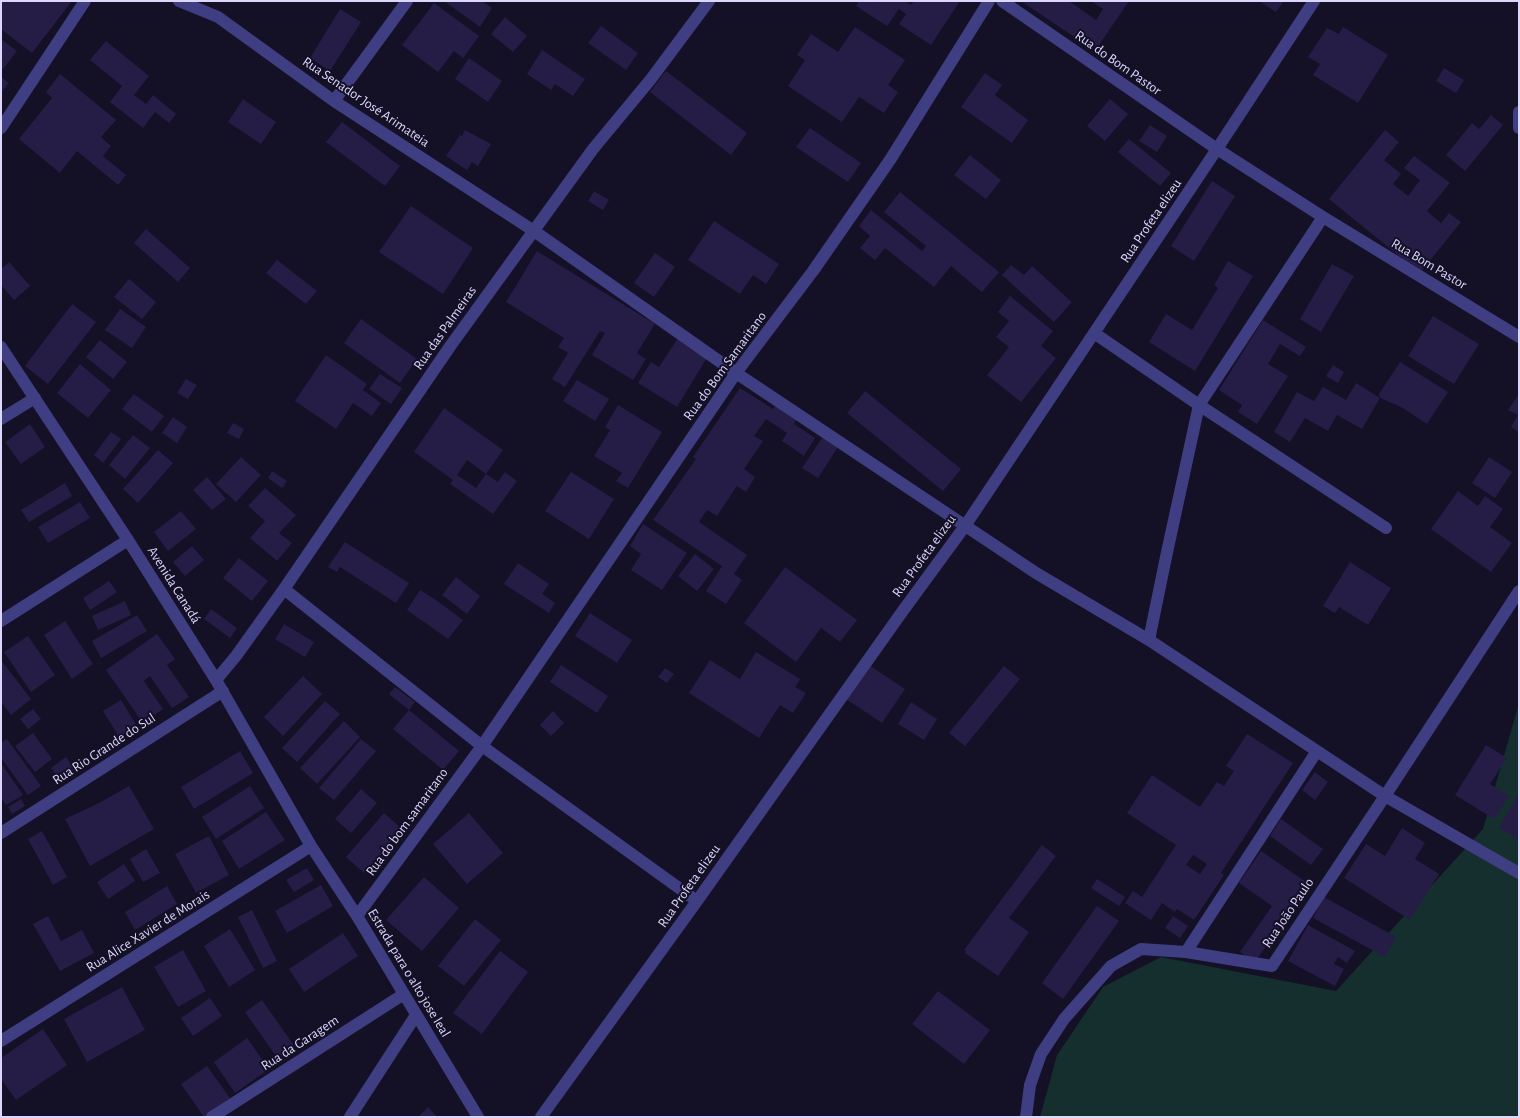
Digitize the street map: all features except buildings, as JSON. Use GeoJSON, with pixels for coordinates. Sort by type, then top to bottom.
{"type":"FeatureCollection","features":[{"type":"Feature","properties":{"kind":"street"},"geometry":{"type":"LineString","coordinates":[[1,128],[85,1]]}},
{"type":"Feature","properties":{"kind":"street","name":"Rua Senador José Arimateia"},"geometry":{"type":"LineString","coordinates":[[179,1],[218,17],[334,101],[534,231],[736,373],[1036,573],[1149,640],[1385,796],[1519,873]]}},
{"type":"Feature","properties":{"kind":"street"},"geometry":{"type":"LineString","coordinates":[[334,101],[407,1]]}},
{"type":"Feature","properties":{"kind":"street","name":"Rua das Palmeiras"},"geometry":{"type":"LineString","coordinates":[[219,686],[236,656],[451,345],[593,149],[651,79],[709,1]]}},
{"type":"Feature","properties":{"kind":"street","name":"Rua do Bom Samaritano"},"geometry":{"type":"LineString","coordinates":[[482,746],[736,373],[812,271],[890,160],[989,1]]}},
{"type":"Feature","properties":{"kind":"street","name":"Rua do Bom Pastor"},"geometry":{"type":"LineString","coordinates":[[1002,1],[1217,150],[1323,217]]}},
{"type":"Feature","properties":{"kind":"street","name":"Rua Profeta elizeu"},"geometry":{"type":"LineString","coordinates":[[541,1117],[964,526],[1217,150],[1314,1]]}},
{"type":"Feature","properties":{"kind":"street"},"geometry":{"type":"LineString","coordinates":[[1518,128],[1519,112]]}},
{"type":"Feature","properties":{"kind":"street"},"geometry":{"type":"LineString","coordinates":[[1149,640],[1199,405],[1323,217]]}},
{"type":"Feature","properties":{"kind":"street","name":"Rua Bom Pastor"},"geometry":{"type":"LineString","coordinates":[[1323,217],[1519,337]]}},
{"type":"Feature","properties":{"kind":"street"},"geometry":{"type":"LineString","coordinates":[[1094,333],[1199,405],[1386,528]]}},
{"type":"Feature","properties":{"kind":"street","name":"Avenida Canadá"},"geometry":{"type":"LineString","coordinates":[[1,347],[128,540],[219,686],[311,846]]}},
{"type":"Feature","properties":{"kind":"street"},"geometry":{"type":"LineString","coordinates":[[1,419],[35,398]]}},
{"type":"Feature","properties":{"kind":"street"},"geometry":{"type":"LineString","coordinates":[[1,621],[128,540]]}},
{"type":"Feature","properties":{"kind":"street"},"geometry":{"type":"LineString","coordinates":[[284,589],[482,746],[697,901]]}},
{"type":"Feature","properties":{"kind":"street","name":"Rua João Paulo"},"geometry":{"type":"LineString","coordinates":[[1026,1117],[1030,1085],[1041,1054],[1064,1019],[1111,966],[1141,949],[1186,952],[1272,966],[1519,591]]}},
{"type":"Feature","properties":{"kind":"street","name":"Rua Rio Grande do Sul"},"geometry":{"type":"LineString","coordinates":[[1,833],[219,686]]}},
{"type":"Feature","properties":{"kind":"street","name":"Rua do bom samaritano"},"geometry":{"type":"LineString","coordinates":[[357,916],[482,746]]}},
{"type":"Feature","properties":{"kind":"street"},"geometry":{"type":"LineString","coordinates":[[1186,952],[1317,751]]}},
{"type":"Feature","properties":{"kind":"street","name":"Estrada para o alto jose leal"},"geometry":{"type":"LineString","coordinates":[[311,846],[357,916],[478,1117]]}},
{"type":"Feature","properties":{"kind":"street","name":"Rua Alice Xavier de Morais"},"geometry":{"type":"LineString","coordinates":[[1,1041],[311,846]]}},
{"type":"Feature","properties":{"kind":"street","name":"Rua da Garagem"},"geometry":{"type":"LineString","coordinates":[[212,1117],[404,994]]}},
{"type":"Feature","properties":{"kind":"street"},"geometry":{"type":"LineString","coordinates":[[350,1117],[416,1015]]}},
{"type":"Feature","properties":{"kind":"green space"},"geometry":{"type":"Polygon","coordinates":[[[1519,703],[1519,1117],[1040,1117],[1057,1055],[1103,987],[1161,957],[1336,991],[1483,829],[1519,703]]]}}]}
